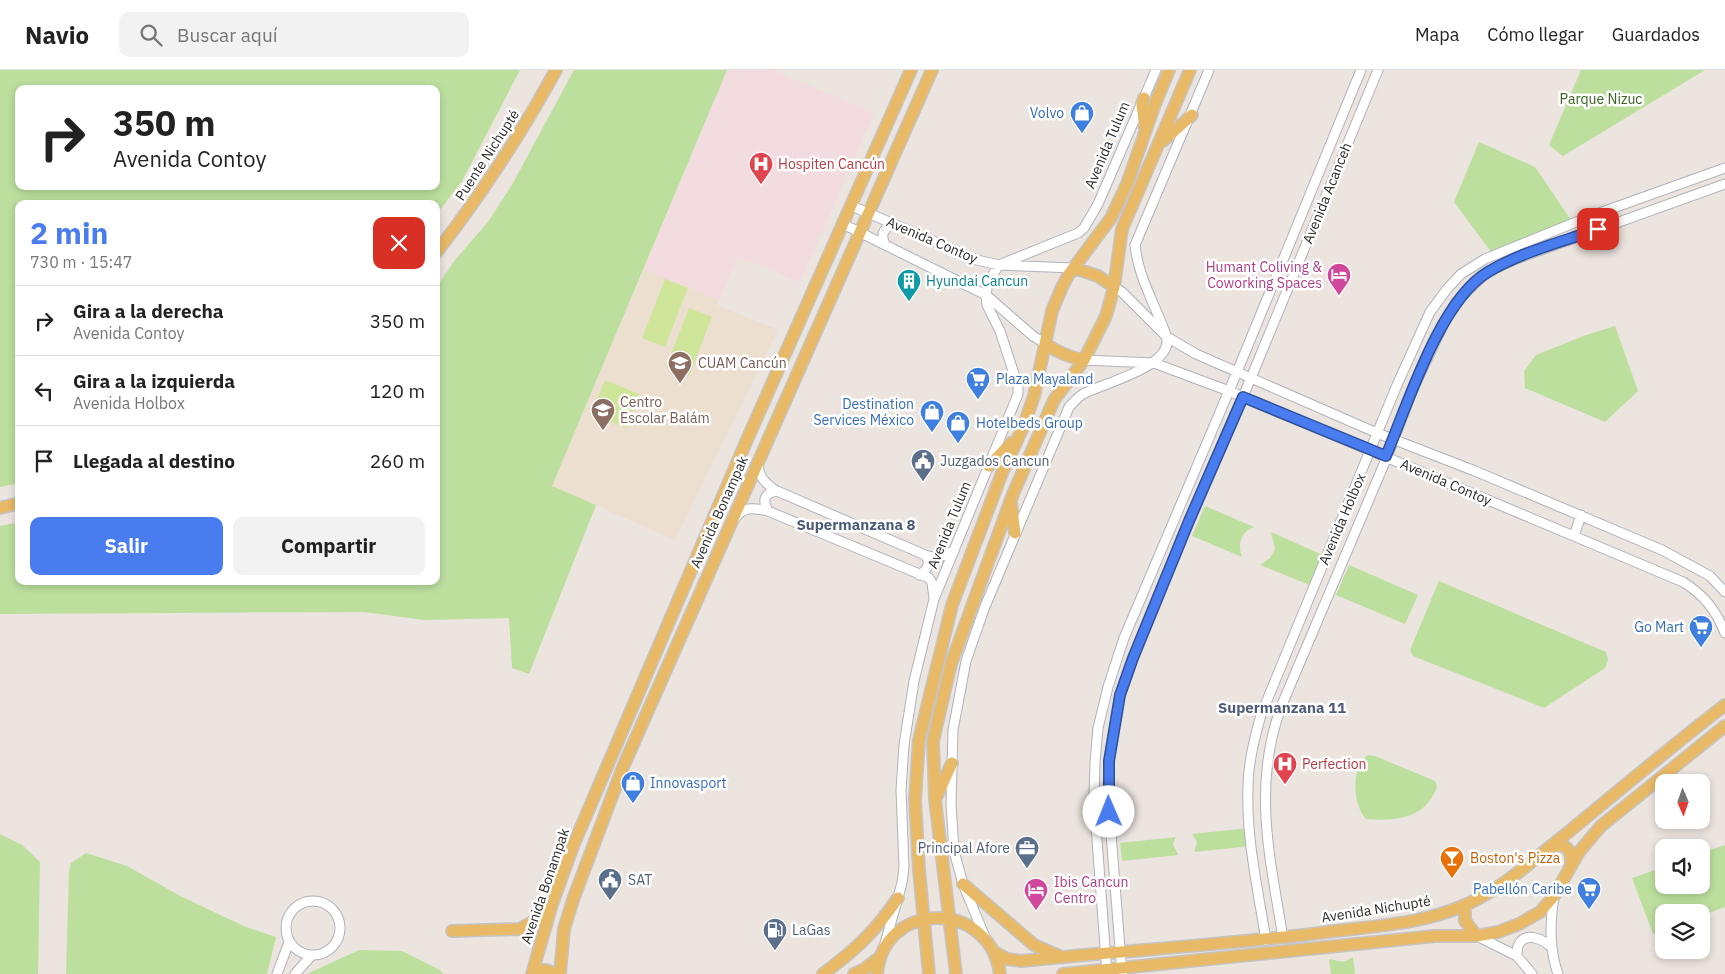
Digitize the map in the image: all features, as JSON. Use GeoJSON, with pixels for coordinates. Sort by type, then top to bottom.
{"type":"FeatureCollection","features":[{"type":"Feature","properties":{"kind":"main road","name":"Puente Nichupté"},"geometry":{"type":"LineString","coordinates":[[440,248],[471,208],[534,110],[556,70]]}},
{"type":"Feature","properties":{"kind":"main road","name":"Avenida Bonampak"},"geometry":{"type":"LineString","coordinates":[[533,972],[552,904],[577,837],[743,450],[911,70]]}},
{"type":"Feature","properties":{"kind":"main road","name":"Avenida Bonampak"},"geometry":{"type":"LineString","coordinates":[[560,974],[564,929],[622,767],[932,70]]}},
{"type":"Feature","properties":{"kind":"main road","name":"Avenida Tulum"},"geometry":{"type":"LineString","coordinates":[[1046,344],[1052,311],[1062,287],[1111,218],[1127,184],[1169,70]]}},
{"type":"Feature","properties":{"kind":"main road"},"geometry":{"type":"LineString","coordinates":[[956,974],[935,799],[933,741],[951,664],[1010,501],[1054,400],[1084,360],[1106,316],[1114,287],[1122,230],[1190,70]]}},
{"type":"Feature","properties":{"kind":"main road"},"geometry":{"type":"LineString","coordinates":[[1144,98],[1142,104],[1146,132]]}},
{"type":"Feature","properties":{"kind":"main road"},"geometry":{"type":"LineString","coordinates":[[1160,144],[1192,115]]}},
{"type":"Feature","properties":{"kind":"main road"},"geometry":{"type":"LineString","coordinates":[[1074,268],[1098,276],[1114,287]]}},
{"type":"Feature","properties":{"kind":"main road"},"geometry":{"type":"LineString","coordinates":[[929,974],[923,919],[915,800],[919,740],[952,605],[1002,473],[1024,425],[1034,396],[1046,344],[1056,352],[1084,360]]}},
{"type":"Feature","properties":{"kind":"main road"},"geometry":{"type":"LineString","coordinates":[[989,466],[1006,451],[1024,425]]}},
{"type":"Feature","properties":{"kind":"main road"},"geometry":{"type":"LineString","coordinates":[[1010,501],[1015,533]]}},
{"type":"Feature","properties":{"kind":"main road"},"geometry":{"type":"LineString","coordinates":[[0,508],[15,504]]}},
{"type":"Feature","properties":{"kind":"main road","name":"Avenida Nichupté"},"geometry":{"type":"LineString","coordinates":[[994,952],[1007,959],[1021,961],[1104,952],[1266,940],[1433,917],[1465,905],[1492,890],[1548,848],[1725,706]]}},
{"type":"Feature","properties":{"kind":"main road"},"geometry":{"type":"LineString","coordinates":[[1063,974],[1122,971],[1435,936],[1477,936],[1498,932],[1540,912],[1554,896],[1579,852],[1601,826],[1725,726]]}},
{"type":"Feature","properties":{"kind":"main road"},"geometry":{"type":"LineString","coordinates":[[1698,748],[1725,738]]}},
{"type":"Feature","properties":{"kind":"main road"},"geometry":{"type":"LineString","coordinates":[[935,799],[952,763]]}},
{"type":"Feature","properties":{"kind":"main road"},"geometry":{"type":"LineString","coordinates":[[1548,848],[1559,845],[1567,847],[1571,852],[1571,864]]}},
{"type":"Feature","properties":{"kind":"main road"},"geometry":{"type":"LineString","coordinates":[[963,884],[1034,945],[1061,957]]}},
{"type":"Feature","properties":{"kind":"main road"},"geometry":{"type":"LineString","coordinates":[[822,974],[856,948],[874,931],[898,898]]}},
{"type":"Feature","properties":{"kind":"main road"},"geometry":{"type":"LineString","coordinates":[[452,931],[520,929],[539,918],[552,904]]}},
{"type":"Feature","properties":{"kind":"main road"},"geometry":{"type":"LineString","coordinates":[[1465,905],[1465,921],[1477,936]]}},
{"type":"Feature","properties":{"kind":"main road"},"geometry":{"type":"LineString","coordinates":[[1433,917],[1437,925],[1435,936]]}},
{"type":"Feature","properties":{"kind":"main road"},"geometry":{"type":"LineString","coordinates":[[854,974],[863,970],[881,955],[898,932],[923,919],[950,919],[971,927],[986,939],[994,952],[1000,974]]}},
{"type":"Feature","properties":{"kind":"main road"},"geometry":{"type":"LineString","coordinates":[[877,974],[881,955]]}},
{"type":"Feature","properties":{"kind":"main road"},"geometry":{"type":"LineString","coordinates":[[533,972],[546,970],[556,974]]}},
{"type":"Feature","properties":{"kind":"street","name":"Avenida Tulum"},"geometry":{"type":"LineString","coordinates":[[999,265],[1078,233],[1084,228],[1102,197],[1156,70]]}},
{"type":"Feature","properties":{"kind":"street"},"geometry":{"type":"LineString","coordinates":[[986,939],[963,884],[954,852],[951,804],[953,730],[966,661],[994,583],[1069,407],[1081,395],[1154,363],[1164,351],[1167,337],[1137,264],[1135,245],[1192,115],[1209,70]]}},
{"type":"Feature","properties":{"kind":"street","name":"Avenida Acanceh"},"geometry":{"type":"LineString","coordinates":[[1106,972],[1094,799],[1095,762],[1100,720],[1108,687],[1124,638],[1237,372],[1361,70]]}},
{"type":"Feature","properties":{"kind":"street","name":"Avenida Acanceh"},"geometry":{"type":"LineString","coordinates":[[1122,971],[1108,794],[1109,761],[1120,695],[1133,658],[1189,521],[1251,378],[1378,70]]}},
{"type":"Feature","properties":{"kind":"street","name":"Avenida Holbox"},"geometry":{"type":"LineString","coordinates":[[1266,940],[1248,820],[1248,787],[1251,755],[1265,701],[1430,312],[1461,274],[1485,259],[1591,216],[1725,168]]}},
{"type":"Feature","properties":{"kind":"street","name":"Avenida Holbox"},"geometry":{"type":"LineString","coordinates":[[1283,938],[1265,814],[1264,784],[1272,734],[1281,706],[1394,439],[1413,389],[1446,319],[1456,302],[1487,272],[1516,259],[1725,184]]}},
{"type":"Feature","properties":{"kind":"street","name":"Avenida Contoy"},"geometry":{"type":"LineString","coordinates":[[852,206],[977,260],[999,265],[1074,268]]}},
{"type":"Feature","properties":{"kind":"street","name":"Avenida Contoy"},"geometry":{"type":"LineString","coordinates":[[843,224],[986,295],[1033,336],[1046,344]]}},
{"type":"Feature","properties":{"kind":"street"},"geometry":{"type":"LineString","coordinates":[[885,244],[883,232],[891,224]]}},
{"type":"Feature","properties":{"kind":"street"},"geometry":{"type":"LineString","coordinates":[[986,295],[988,282],[999,265]]}},
{"type":"Feature","properties":{"kind":"street","name":"Avenida Contoy"},"geometry":{"type":"LineString","coordinates":[[1114,287],[1122,292],[1167,337],[1196,354],[1378,433],[1581,515],[1683,560],[1710,576],[1725,592]]}},
{"type":"Feature","properties":{"kind":"street","name":"Avenida Tulum"},"geometry":{"type":"LineString","coordinates":[[881,955],[898,898],[904,867],[901,790],[904,745],[914,681],[934,599],[1017,400],[1018,386],[1000,331],[987,305],[986,295]]}},
{"type":"Feature","properties":{"kind":"street","name":"Avenida Contoy"},"geometry":{"type":"LineString","coordinates":[[1084,360],[1154,363],[1229,390],[1683,582],[1698,592],[1714,608],[1725,633]]}},
{"type":"Feature","properties":{"kind":"street"},"geometry":{"type":"LineString","coordinates":[[763,450],[758,466],[761,476],[767,485],[777,491],[925,555],[937,558],[954,551]]}},
{"type":"Feature","properties":{"kind":"street"},"geometry":{"type":"LineString","coordinates":[[768,511],[764,503],[765,497],[770,492],[777,491]]}},
{"type":"Feature","properties":{"kind":"street"},"geometry":{"type":"LineString","coordinates":[[729,526],[740,512],[747,509],[756,508],[768,511],[929,578],[932,583],[934,599]]}},
{"type":"Feature","properties":{"kind":"street"},"geometry":{"type":"LineString","coordinates":[[1574,536],[1581,515]]}},
{"type":"Feature","properties":{"kind":"street"},"geometry":{"type":"LineString","coordinates":[[919,575],[928,566],[928,559],[925,555]]}},
{"type":"Feature","properties":{"kind":"street"},"geometry":{"type":"LineString","coordinates":[[1554,896],[1550,927],[1551,947],[1558,974]]}},
{"type":"Feature","properties":{"kind":"street"},"geometry":{"type":"LineString","coordinates":[[313,901],[331,908],[338,919],[340,927],[339,937],[330,948],[322,953],[312,955],[303,953],[289,942],[286,933],[286,923],[296,907],[313,901]]}},
{"type":"Feature","properties":{"kind":"street"},"geometry":{"type":"LineString","coordinates":[[1477,936],[1517,956],[1532,974]]}},
{"type":"Feature","properties":{"kind":"street"},"geometry":{"type":"LineString","coordinates":[[1517,956],[1519,944],[1524,939],[1537,938],[1544,940],[1551,947]]}},
{"type":"Feature","properties":{"kind":"street"},"geometry":{"type":"LineString","coordinates":[[277,974],[289,942]]}},
{"type":"Feature","properties":{"kind":"street"},"geometry":{"type":"LineString","coordinates":[[295,974],[312,955]]}},
{"type":"Feature","properties":{"kind":"shaded area","name":"Hospiten Cancún"},"geometry":{"type":"Polygon","coordinates":[[[727,70],[773,70],[874,113],[800,282],[738,257],[719,300],[644,269],[727,70]]]}},
{"type":"Feature","properties":{"kind":"shaded area","name":"CUAM Cancún"},"geometry":{"type":"Polygon","coordinates":[[[644,269],[719,300],[717,305],[778,330],[675,540],[552,486],[644,269]]]}},
{"type":"Feature","properties":{"kind":"green space"},"geometry":{"type":"Polygon","coordinates":[[[0,70],[520,70],[462,181],[440,210],[440,200],[15,200],[15,484],[0,487],[0,70]]]}},
{"type":"Feature","properties":{"kind":"green space"},"geometry":{"type":"Polygon","coordinates":[[[574,70],[727,70],[552,486],[596,505],[529,674],[512,668],[509,618],[424,620],[364,612],[0,614],[0,526],[15,523],[15,585],[440,585],[440,282],[455,260],[488,222],[513,183],[574,70]]]}},
{"type":"Feature","properties":{"kind":"green space","name":"Parque Nizuc"},"geometry":{"type":"Polygon","coordinates":[[[1581,70],[1705,70],[1563,156],[1549,145],[1581,70]]]}},
{"type":"Feature","properties":{"kind":"green space"},"geometry":{"type":"Polygon","coordinates":[[[1479,142],[1535,167],[1571,220],[1492,253],[1454,202],[1479,142]]]}},
{"type":"Feature","properties":{"kind":"green space"},"geometry":{"type":"Polygon","coordinates":[[[665,279],[688,288],[665,347],[642,338],[665,279]]]}},
{"type":"Feature","properties":{"kind":"green space"},"geometry":{"type":"Polygon","coordinates":[[[689,308],[712,317],[689,376],[666,367],[689,308]]]}},
{"type":"Feature","properties":{"kind":"green space"},"geometry":{"type":"Polygon","coordinates":[[[1615,326],[1638,391],[1605,422],[1525,388],[1524,371],[1536,355],[1586,335],[1615,326]]]}},
{"type":"Feature","properties":{"kind":"green space"},"geometry":{"type":"Polygon","coordinates":[[[605,380],[639,394],[626,428],[591,414],[605,380]]]}},
{"type":"Feature","properties":{"kind":"green space"},"geometry":{"type":"Polygon","coordinates":[[[1205,506],[1254,527],[1246,532],[1241,539],[1242,557],[1192,536],[1205,506]]]}},
{"type":"Feature","properties":{"kind":"green space"},"geometry":{"type":"Polygon","coordinates":[[[1271,532],[1325,556],[1312,586],[1260,565],[1270,558],[1275,549],[1271,532]]]}},
{"type":"Feature","properties":{"kind":"green space"},"geometry":{"type":"Polygon","coordinates":[[[1349,565],[1418,595],[1405,624],[1336,595],[1349,565]]]}},
{"type":"Feature","properties":{"kind":"green space"},"geometry":{"type":"Polygon","coordinates":[[[1439,581],[1606,652],[1608,660],[1605,668],[1544,708],[1413,656],[1410,650],[1439,581]]]}},
{"type":"Feature","properties":{"kind":"green space"},"geometry":{"type":"Polygon","coordinates":[[[1368,755],[1375,756],[1435,781],[1437,787],[1432,798],[1425,806],[1409,816],[1388,819],[1366,819],[1358,804],[1355,786],[1359,768],[1362,761],[1368,755]]]}},
{"type":"Feature","properties":{"kind":"green space"},"geometry":{"type":"Polygon","coordinates":[[[1249,828],[1251,846],[1194,852],[1197,842],[1192,834],[1249,828]]]}},
{"type":"Feature","properties":{"kind":"green space"},"geometry":{"type":"Polygon","coordinates":[[[0,834],[22,845],[40,862],[38,974],[0,974],[0,834]]]}},
{"type":"Feature","properties":{"kind":"green space"},"geometry":{"type":"Polygon","coordinates":[[[1176,837],[1173,844],[1178,855],[1122,861],[1120,843],[1176,837]]]}},
{"type":"Feature","properties":{"kind":"green space"},"geometry":{"type":"Polygon","coordinates":[[[1725,845],[1725,907],[1710,913],[1710,904],[1655,904],[1655,933],[1653,934],[1632,878],[1655,870],[1655,894],[1710,894],[1710,850],[1725,845]]]}},
{"type":"Feature","properties":{"kind":"green space"},"geometry":{"type":"Polygon","coordinates":[[[86,853],[127,866],[182,897],[246,927],[276,937],[267,974],[66,974],[69,872],[71,863],[86,853]]]}},
{"type":"Feature","properties":{"kind":"green space"},"geometry":{"type":"Polygon","coordinates":[[[359,950],[402,951],[440,970],[443,974],[307,974],[359,950]]]}},
{"type":"Feature","properties":{"kind":"green space"},"geometry":{"type":"Polygon","coordinates":[[[1353,957],[1355,974],[1331,974],[1329,959],[1344,962],[1353,957]]]}},
{"type":"Feature","properties":{"kind":"place","name":"Volvo"},"geometry":{"type":"Point","coordinates":[1082,134]}},
{"type":"Feature","properties":{"kind":"place","name":"Hospiten Cancún"},"geometry":{"type":"Point","coordinates":[761,185]}},
{"type":"Feature","properties":{"kind":"place","name":"Humant Coliving & Coworking Spaces"},"geometry":{"type":"Point","coordinates":[1339,296]}},
{"type":"Feature","properties":{"kind":"place","name":"Hyundai Cancun"},"geometry":{"type":"Point","coordinates":[909,302]}},
{"type":"Feature","properties":{"kind":"place","name":"CUAM Cancún"},"geometry":{"type":"Point","coordinates":[680,384]}},
{"type":"Feature","properties":{"kind":"place","name":"Plaza Mayaland"},"geometry":{"type":"Point","coordinates":[978,400]}},
{"type":"Feature","properties":{"kind":"place","name":"Centro Escolar Balám"},"geometry":{"type":"Point","coordinates":[603,431]}},
{"type":"Feature","properties":{"kind":"place","name":"Destination Services México"},"geometry":{"type":"Point","coordinates":[932,433]}},
{"type":"Feature","properties":{"kind":"place","name":"Hotelbeds Group"},"geometry":{"type":"Point","coordinates":[958,444]}},
{"type":"Feature","properties":{"kind":"place","name":"Juzgados Cancun"},"geometry":{"type":"Point","coordinates":[923,482]}},
{"type":"Feature","properties":{"kind":"place","name":"Go Mart"},"geometry":{"type":"Point","coordinates":[1701,648]}},
{"type":"Feature","properties":{"kind":"place","name":"Perfection"},"geometry":{"type":"Point","coordinates":[1285,785]}},
{"type":"Feature","properties":{"kind":"place","name":"Innovasport"},"geometry":{"type":"Point","coordinates":[633,804]}},
{"type":"Feature","properties":{"kind":"place","name":"Principal Afore"},"geometry":{"type":"Point","coordinates":[1027,869]}},
{"type":"Feature","properties":{"kind":"place","name":"Boston's Pizza"},"geometry":{"type":"Point","coordinates":[1452,879]}},
{"type":"Feature","properties":{"kind":"place","name":"SAT"},"geometry":{"type":"Point","coordinates":[610,901]}},
{"type":"Feature","properties":{"kind":"place","name":"Pabellón Caribe"},"geometry":{"type":"Point","coordinates":[1589,910]}},
{"type":"Feature","properties":{"kind":"place","name":"Ibis Cancun Centro"},"geometry":{"type":"Point","coordinates":[1036,911]}},
{"type":"Feature","properties":{"kind":"place","name":"LaGas"},"geometry":{"type":"Point","coordinates":[775,951]}},
{"type":"Feature","properties":{"kind":"district","name":"Supermanzana 8"},"geometry":{"type":"Point","coordinates":[856,525]}},
{"type":"Feature","properties":{"kind":"district","name":"Supermanzana 11"},"geometry":{"type":"Point","coordinates":[1282,708]}},
{"type":"Feature","properties":{"kind":"route"},"geometry":{"type":"LineString","coordinates":[[1109,812],[1109,761],[1120,695],[1133,658],[1189,521],[1243,397],[1386,456],[1413,389],[1456,302],[1487,272],[1516,259],[1598,229]]}}]}
